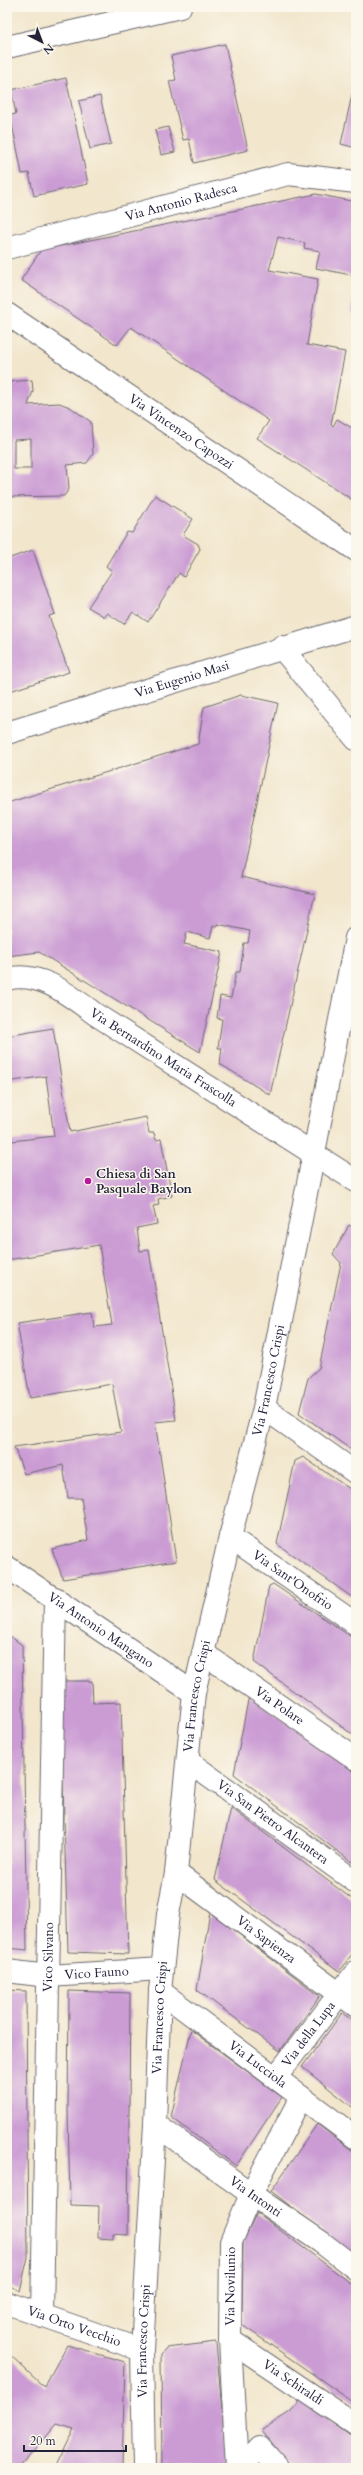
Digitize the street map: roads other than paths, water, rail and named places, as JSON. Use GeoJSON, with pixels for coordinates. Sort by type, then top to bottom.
{"type":"FeatureCollection","features":[{"type":"Feature","properties":{"kind":"street"},"geometry":{"type":"LineString","coordinates":[[7,47],[180,7]]}},
{"type":"Feature","properties":{"kind":"street","name":"Via Antonio Radesca"},"geometry":{"type":"LineString","coordinates":[[7,248],[288,174],[356,182]]}},
{"type":"Feature","properties":{"kind":"street","name":"Via Vincenzo Capozzi"},"geometry":{"type":"LineString","coordinates":[[7,314],[356,550]]}},
{"type":"Feature","properties":{"kind":"street","name":"Via Eugenio Masi"},"geometry":{"type":"LineString","coordinates":[[7,733],[281,647],[356,626]]}},
{"type":"Feature","properties":{"kind":"street"},"geometry":{"type":"LineString","coordinates":[[281,647],[356,739]]}},
{"type":"Feature","properties":{"kind":"street","name":"Via Francesco Crispi"},"geometry":{"type":"LineString","coordinates":[[144,2468],[142,2350],[155,2124],[161,1980],[168,1914],[176,1873],[189,1762],[194,1693],[230,1537],[264,1408],[315,1155],[356,938]]}},
{"type":"Feature","properties":{"kind":"street","name":"Via Bernardino Maria Frascolla"},"geometry":{"type":"LineString","coordinates":[[7,979],[29,977],[58,988],[356,1181]]}},
{"type":"Feature","properties":{"kind":"street"},"geometry":{"type":"LineString","coordinates":[[264,1408],[356,1473]]}},
{"type":"Feature","properties":{"kind":"street","name":"Via Sant'Onofrio"},"geometry":{"type":"LineString","coordinates":[[230,1537],[356,1624]]}},
{"type":"Feature","properties":{"kind":"street","name":"Via Antonio Mangano"},"geometry":{"type":"LineString","coordinates":[[7,1567],[194,1693]]}},
{"type":"Feature","properties":{"kind":"street","name":"Vico Silvano"},"geometry":{"type":"LineString","coordinates":[[42,2316],[55,1598]]}},
{"type":"Feature","properties":{"kind":"street","name":"Via Polare"},"geometry":{"type":"LineString","coordinates":[[203,1654],[356,1759]]}},
{"type":"Feature","properties":{"kind":"street","name":"Via San Pietro Alcantera"},"geometry":{"type":"LineString","coordinates":[[189,1762],[356,1882]]}},
{"type":"Feature","properties":{"kind":"street","name":"Via Sapienza"},"geometry":{"type":"LineString","coordinates":[[176,1873],[348,2000]]}},
{"type":"Feature","properties":{"kind":"street","name":"Vico Fauno"},"geometry":{"type":"LineString","coordinates":[[7,1971],[48,1976],[161,1980]]}},
{"type":"Feature","properties":{"kind":"street","name":"Via della Lupa"},"geometry":{"type":"LineString","coordinates":[[276,2077],[348,2000],[356,1972]]}},
{"type":"Feature","properties":{"kind":"street","name":"Via Lucciola"},"geometry":{"type":"LineString","coordinates":[[161,1980],[276,2077],[356,2138]]}},
{"type":"Feature","properties":{"kind":"street","name":"Via Novilunio"},"geometry":{"type":"LineString","coordinates":[[238,2468],[230,2340],[231,2242],[251,2194],[301,2097]]}},
{"type":"Feature","properties":{"kind":"street","name":"Via Intonti"},"geometry":{"type":"LineString","coordinates":[[155,2124],[251,2194],[321,2242],[356,2269]]}},
{"type":"Feature","properties":{"kind":"street","name":"Via Orto Vecchio"},"geometry":{"type":"LineString","coordinates":[[7,2303],[142,2350]]}},
{"type":"Feature","properties":{"kind":"street","name":"Via Schiraldi"},"geometry":{"type":"LineString","coordinates":[[230,2340],[356,2425]]}},
{"type":"Feature","properties":{"kind":"street"},"geometry":{"type":"LineString","coordinates":[[238,2468],[259,2447],[278,2468]]}},
{"type":"Feature","properties":{"kind":"place","name":"Chiesa di San Pasquale Baylon"},"geometry":{"type":"Point","coordinates":[88,1181]}}]}
